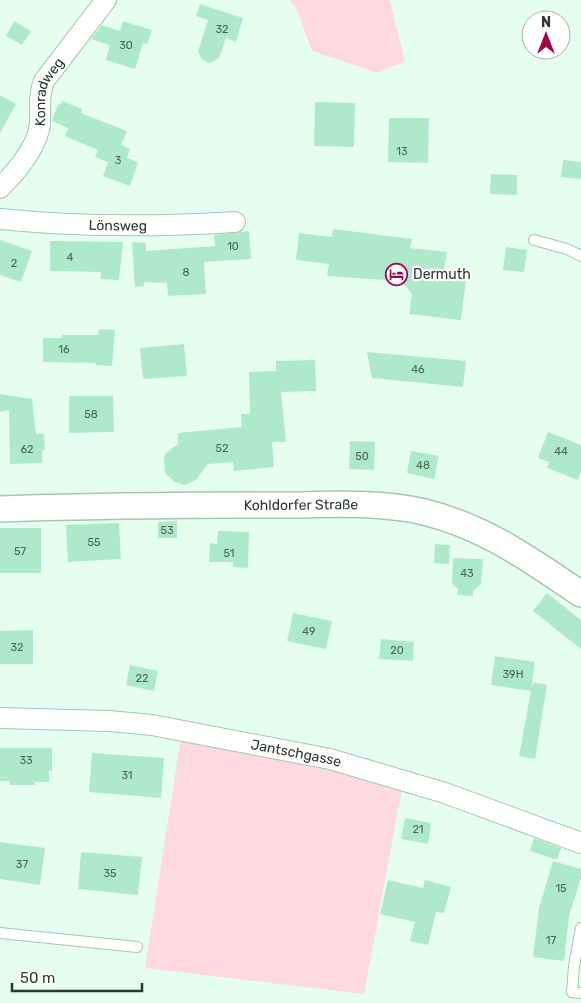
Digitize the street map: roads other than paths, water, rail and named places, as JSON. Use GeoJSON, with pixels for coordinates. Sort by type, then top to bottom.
{"type":"FeatureCollection","features":[{"type":"Feature","properties":{"kind":"street","name":"Konradweg"},"geometry":{"type":"LineString","coordinates":[[0,188],[11,178],[29,151],[37,134],[40,125],[40,89],[44,81],[106,0]]}},
{"type":"Feature","properties":{"kind":"street","name":"Lönsweg"},"geometry":{"type":"LineString","coordinates":[[0,219],[105,226],[155,227],[235,222]]}},
{"type":"Feature","properties":{"kind":"street","name":"Kohldorfer Straße"},"geometry":{"type":"LineString","coordinates":[[0,508],[171,505],[379,505],[424,512],[481,532],[508,545],[581,594]]}},
{"type":"Feature","properties":{"kind":"street","name":"Jantschgasse"},"geometry":{"type":"LineString","coordinates":[[0,718],[109,721],[152,725],[330,759],[445,793],[581,843]]}},
{"type":"Feature","properties":{"kind":"lane"},"geometry":{"type":"LineString","coordinates":[[534,240],[567,249],[581,256]]}},
{"type":"Feature","properties":{"kind":"lane"},"geometry":{"type":"LineString","coordinates":[[581,928],[574,966],[572,992],[581,993]]}},
{"type":"Feature","properties":{"kind":"lane"},"geometry":{"type":"LineString","coordinates":[[0,933],[137,947]]}},
{"type":"Feature","properties":{"kind":"place","name":"Dermuth"},"geometry":{"type":"Point","coordinates":[397,274]}}]}
